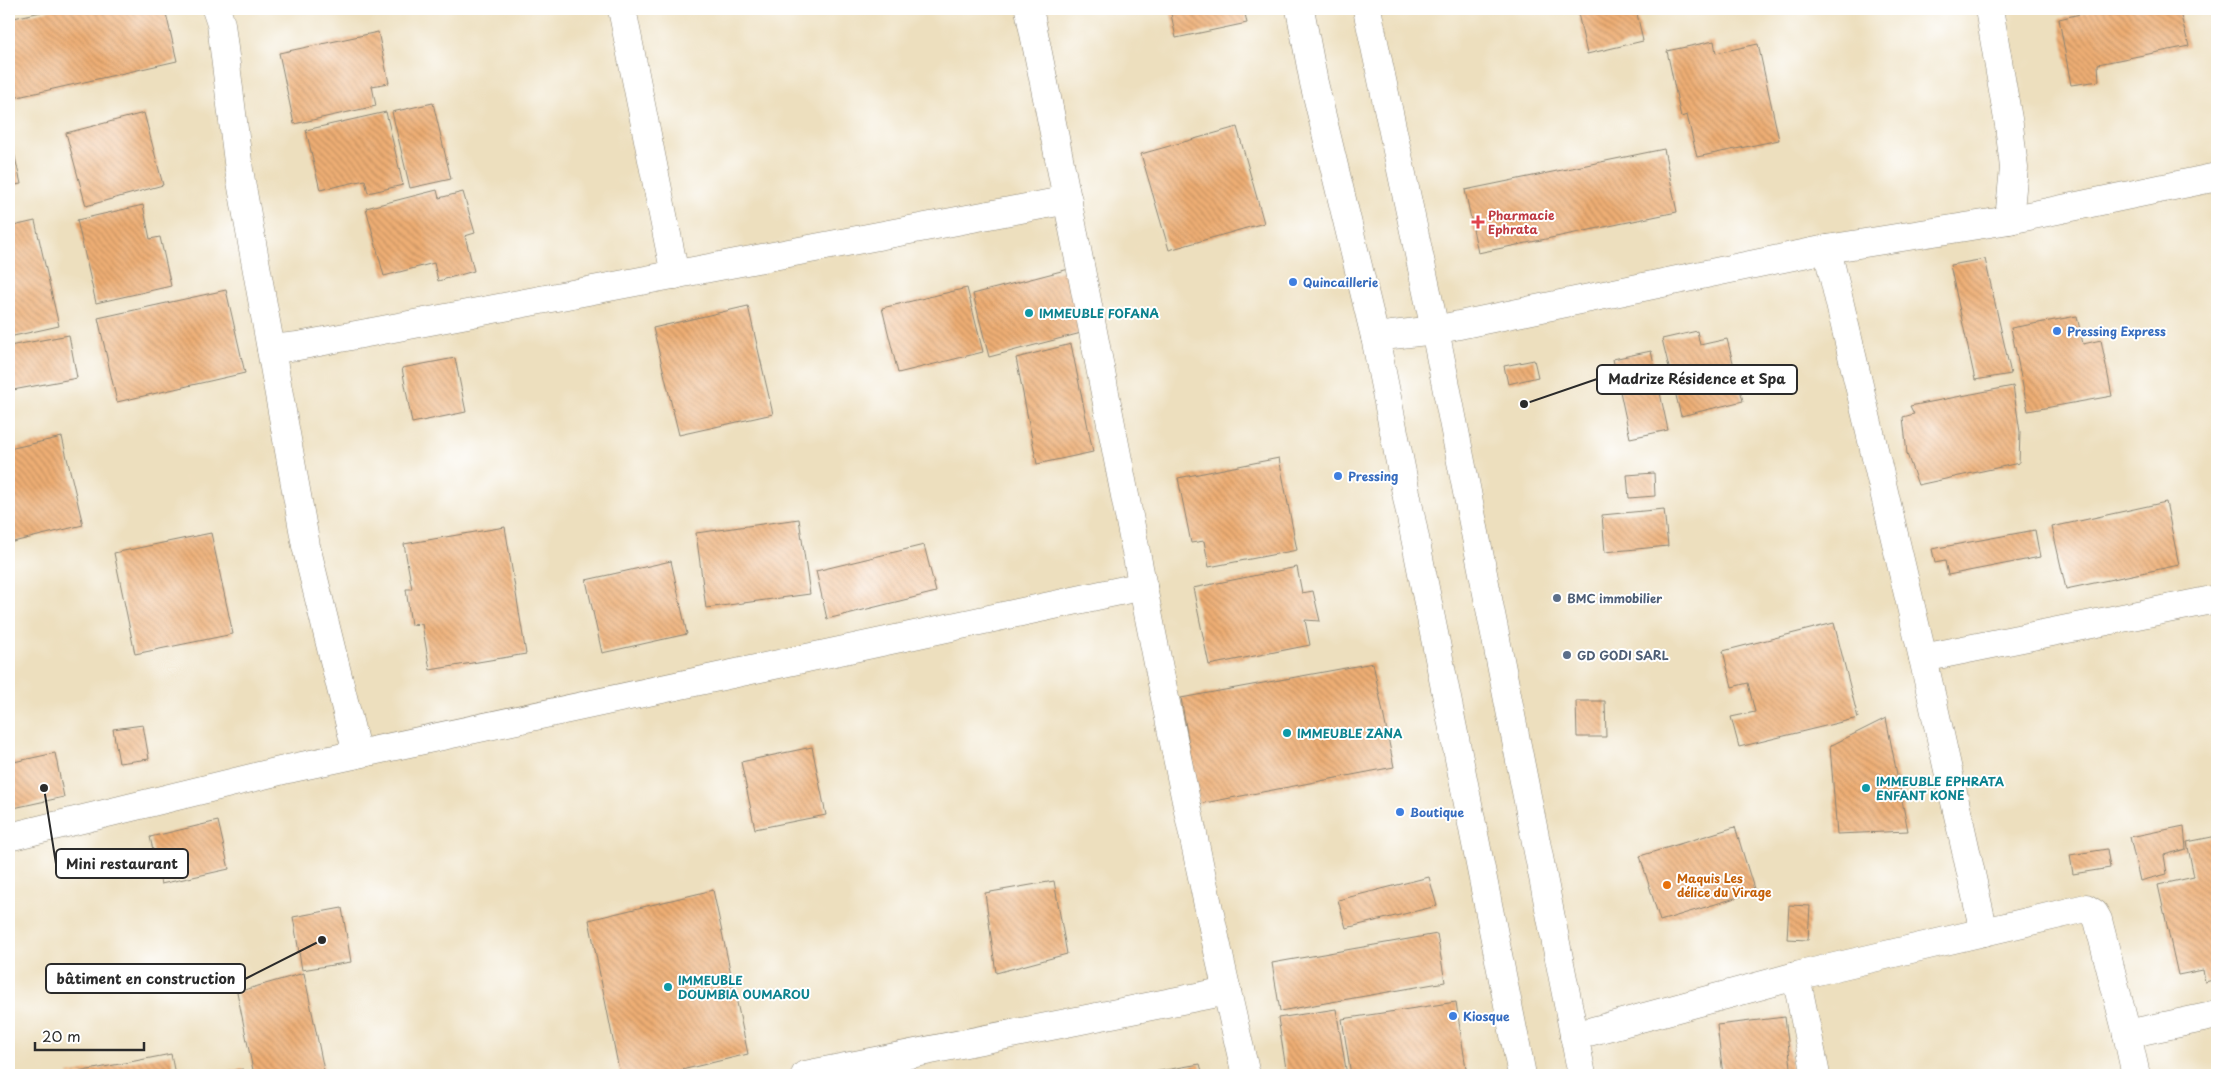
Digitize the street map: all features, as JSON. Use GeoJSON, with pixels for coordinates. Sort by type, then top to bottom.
{"type":"FeatureCollection","features":[{"type":"Feature","properties":{"kind":"street"},"geometry":{"type":"LineString","coordinates":[[216,9],[221,24],[239,170],[306,546],[357,754]]}},
{"type":"Feature","properties":{"kind":"street"},"geometry":{"type":"LineString","coordinates":[[622,9],[676,275]]}},
{"type":"Feature","properties":{"kind":"street"},"geometry":{"type":"LineString","coordinates":[[1029,9],[1143,586],[1226,991],[1246,1075]]}},
{"type":"Feature","properties":{"kind":"street"},"geometry":{"type":"LineString","coordinates":[[1300,9],[1314,83],[1374,337],[1522,1075]]}},
{"type":"Feature","properties":{"kind":"street"},"geometry":{"type":"LineString","coordinates":[[1368,9],[1435,330],[1582,1075]]}},
{"type":"Feature","properties":{"kind":"street"},"geometry":{"type":"LineString","coordinates":[[1989,9],[2009,125],[2014,168],[2009,220]]}},
{"type":"Feature","properties":{"kind":"street"},"geometry":{"type":"LineString","coordinates":[[1374,337],[1435,330],[1827,249],[2009,220],[2217,176]]}},
{"type":"Feature","properties":{"kind":"street"},"geometry":{"type":"LineString","coordinates":[[270,349],[308,344],[1068,200]]}},
{"type":"Feature","properties":{"kind":"street"},"geometry":{"type":"LineString","coordinates":[[1827,249],[1923,658],[1984,932]]}},
{"type":"Feature","properties":{"kind":"street"},"geometry":{"type":"LineString","coordinates":[[9,837],[357,754],[1143,586]]}},
{"type":"Feature","properties":{"kind":"street"},"geometry":{"type":"LineString","coordinates":[[1923,658],[2217,599]]}},
{"type":"Feature","properties":{"kind":"street"},"geometry":{"type":"LineString","coordinates":[[1574,1036],[1796,976],[2086,908],[2094,913],[2127,1034],[2136,1075]]}},
{"type":"Feature","properties":{"kind":"street"},"geometry":{"type":"LineString","coordinates":[[1796,976],[1816,1075]]}},
{"type":"Feature","properties":{"kind":"street"},"geometry":{"type":"LineString","coordinates":[[805,1075],[1226,991]]}},
{"type":"Feature","properties":{"kind":"street"},"geometry":{"type":"LineString","coordinates":[[2127,1034],[2217,1015]]}},
{"type":"Feature","properties":{"kind":"building"},"geometry":{"type":"Polygon","coordinates":[[[55,9],[165,9],[177,61],[9,99],[9,19],[55,9]]]}},
{"type":"Feature","properties":{"kind":"building"},"geometry":{"type":"Polygon","coordinates":[[[1170,9],[1244,9],[1247,23],[1176,38],[1170,9]]]}},
{"type":"Feature","properties":{"kind":"building"},"geometry":{"type":"Polygon","coordinates":[[[1577,9],[1636,9],[1643,41],[1587,54],[1577,9]]]}},
{"type":"Feature","properties":{"kind":"building"},"geometry":{"type":"Polygon","coordinates":[[[2101,9],[2179,9],[2189,46],[2098,64],[2099,81],[2071,85],[2059,19],[2101,9]]]}},
{"type":"Feature","properties":{"kind":"building"},"geometry":{"type":"Polygon","coordinates":[[[378,32],[389,83],[372,86],[376,106],[294,124],[279,53],[378,32]]]}},
{"type":"Feature","properties":{"kind":"building"},"geometry":{"type":"Polygon","coordinates":[[[1714,41],[1716,53],[1758,44],[1779,140],[1697,157],[1687,115],[1681,117],[1667,51],[1714,41]]]}},
{"type":"Feature","properties":{"kind":"building"},"geometry":{"type":"Polygon","coordinates":[[[433,103],[451,179],[410,188],[392,112],[433,103]]]}},
{"type":"Feature","properties":{"kind":"building"},"geometry":{"type":"Polygon","coordinates":[[[386,112],[403,185],[368,193],[365,180],[320,190],[306,130],[386,112]]]}},
{"type":"Feature","properties":{"kind":"building"},"geometry":{"type":"Polygon","coordinates":[[[144,113],[163,185],[86,206],[66,133],[144,113]]]}},
{"type":"Feature","properties":{"kind":"building"},"geometry":{"type":"Polygon","coordinates":[[[1237,127],[1264,223],[1169,250],[1141,154],[1237,127]]]}},
{"type":"Feature","properties":{"kind":"building"},"geometry":{"type":"Polygon","coordinates":[[[11,139],[21,184],[9,186],[9,140],[11,139]]]}},
{"type":"Feature","properties":{"kind":"building"},"geometry":{"type":"Polygon","coordinates":[[[1664,149],[1677,212],[1478,253],[1465,190],[1664,149]]]}},
{"type":"Feature","properties":{"kind":"building"},"geometry":{"type":"Polygon","coordinates":[[[437,190],[439,198],[463,192],[475,233],[465,236],[474,271],[438,281],[434,263],[384,276],[366,208],[437,190]]]}},
{"type":"Feature","properties":{"kind":"building"},"geometry":{"type":"Polygon","coordinates":[[[143,205],[150,239],[160,237],[171,286],[96,303],[77,220],[143,205]]]}},
{"type":"Feature","properties":{"kind":"building"},"geometry":{"type":"Polygon","coordinates":[[[35,221],[59,326],[9,337],[9,227],[35,221]]]}},
{"type":"Feature","properties":{"kind":"building"},"geometry":{"type":"Polygon","coordinates":[[[1985,259],[2011,374],[1975,380],[1950,265],[1985,259]]]}},
{"type":"Feature","properties":{"kind":"building","name":"IMMEUBLE FOFANA"},"geometry":{"type":"Polygon","coordinates":[[[1069,269],[1085,332],[989,357],[973,294],[1069,269]]]}},
{"type":"Feature","properties":{"kind":"building"},"geometry":{"type":"Polygon","coordinates":[[[967,288],[983,352],[898,373],[882,308],[967,288]]]}},
{"type":"Feature","properties":{"kind":"building"},"geometry":{"type":"Polygon","coordinates":[[[226,290],[245,373],[117,402],[98,318],[226,290]]]}},
{"type":"Feature","properties":{"kind":"building"},"geometry":{"type":"Polygon","coordinates":[[[748,306],[773,414],[679,435],[653,328],[748,306]]]}},
{"type":"Feature","properties":{"kind":"building"},"geometry":{"type":"Polygon","coordinates":[[[2077,316],[2083,344],[2101,340],[2112,396],[2028,411],[2011,328],[2077,316]]]}},
{"type":"Feature","properties":{"kind":"building"},"geometry":{"type":"Polygon","coordinates":[[[1697,331],[1700,345],[1727,339],[1743,401],[1681,416],[1662,339],[1697,331]]]}},
{"type":"Feature","properties":{"kind":"building"},"geometry":{"type":"Polygon","coordinates":[[[69,335],[77,378],[13,390],[9,368],[9,346],[69,335]]]}},
{"type":"Feature","properties":{"kind":"building"},"geometry":{"type":"Polygon","coordinates":[[[1071,344],[1093,452],[1037,464],[1016,358],[1071,344]]]}},
{"type":"Feature","properties":{"kind":"building"},"geometry":{"type":"Polygon","coordinates":[[[1651,351],[1668,430],[1630,438],[1613,359],[1651,351]]]}},
{"type":"Feature","properties":{"kind":"building"},"geometry":{"type":"Polygon","coordinates":[[[455,358],[466,412],[412,423],[402,368],[455,358]]]}},
{"type":"Feature","properties":{"kind":"building"},"geometry":{"type":"Polygon","coordinates":[[[1534,360],[1538,377],[1508,384],[1504,366],[1534,360]]]}},
{"type":"Feature","properties":{"kind":"building"},"geometry":{"type":"Polygon","coordinates":[[[2013,386],[2020,432],[2019,463],[1918,485],[1907,454],[1903,417],[1914,414],[1910,406],[2013,386]]]}},
{"type":"Feature","properties":{"kind":"building"},"geometry":{"type":"Polygon","coordinates":[[[62,437],[83,525],[9,543],[9,449],[62,437]]]}},
{"type":"Feature","properties":{"kind":"building"},"geometry":{"type":"Polygon","coordinates":[[[1279,458],[1297,550],[1209,567],[1204,541],[1191,543],[1178,478],[1279,458]]]}},
{"type":"Feature","properties":{"kind":"building"},"geometry":{"type":"Polygon","coordinates":[[[1654,473],[1655,496],[1629,498],[1627,475],[1654,473]]]}},
{"type":"Feature","properties":{"kind":"building"},"geometry":{"type":"Polygon","coordinates":[[[2166,502],[2179,565],[2066,589],[2052,527],[2166,502]]]}},
{"type":"Feature","properties":{"kind":"building"},"geometry":{"type":"Polygon","coordinates":[[[1664,509],[1668,546],[1605,552],[1602,515],[1664,509]]]}},
{"type":"Feature","properties":{"kind":"building"},"geometry":{"type":"Polygon","coordinates":[[[799,519],[810,594],[706,608],[696,533],[799,519]]]}},
{"type":"Feature","properties":{"kind":"building"},"geometry":{"type":"Polygon","coordinates":[[[505,527],[526,654],[430,670],[422,624],[411,625],[406,589],[412,589],[404,544],[505,527]]]}},
{"type":"Feature","properties":{"kind":"building"},"geometry":{"type":"Polygon","coordinates":[[[2035,530],[2040,557],[1948,575],[1945,561],[1935,563],[1932,549],[2035,530]]]}},
{"type":"Feature","properties":{"kind":"building"},"geometry":{"type":"Polygon","coordinates":[[[211,533],[233,634],[135,654],[114,553],[211,533]]]}},
{"type":"Feature","properties":{"kind":"building"},"geometry":{"type":"Polygon","coordinates":[[[924,545],[936,592],[827,619],[816,571],[924,545]]]}},
{"type":"Feature","properties":{"kind":"building"},"geometry":{"type":"Polygon","coordinates":[[[671,561],[687,634],[602,653],[586,580],[671,561]]]}},
{"type":"Feature","properties":{"kind":"building"},"geometry":{"type":"Polygon","coordinates":[[[1297,567],[1302,593],[1313,591],[1320,621],[1305,620],[1310,645],[1209,665],[1193,588],[1297,567]]]}},
{"type":"Feature","properties":{"kind":"building"},"geometry":{"type":"Polygon","coordinates":[[[1834,623],[1858,718],[1739,747],[1731,717],[1755,712],[1748,683],[1732,687],[1723,651],[1834,623]]]}},
{"type":"Feature","properties":{"kind":"building","name":"IMMEUBLE ZANA"},"geometry":{"type":"Polygon","coordinates":[[[1373,663],[1394,767],[1199,804],[1181,698],[1373,663]]]}},
{"type":"Feature","properties":{"kind":"building"},"geometry":{"type":"Polygon","coordinates":[[[1576,701],[1605,701],[1606,737],[1577,737],[1576,701]]]}},
{"type":"Feature","properties":{"kind":"building","name":"IMMEUBLE EPHRATA ENFANT KONE"},"geometry":{"type":"Polygon","coordinates":[[[1886,718],[1908,831],[1837,834],[1830,746],[1886,718]]]}},
{"type":"Feature","properties":{"kind":"building"},"geometry":{"type":"Polygon","coordinates":[[[143,725],[149,759],[119,763],[113,729],[143,725]]]}},
{"type":"Feature","properties":{"kind":"building"},"geometry":{"type":"Polygon","coordinates":[[[812,747],[826,815],[755,829],[741,762],[812,747]]]}},
{"type":"Feature","properties":{"kind":"building"},"geometry":{"type":"Polygon","coordinates":[[[55,753],[64,797],[9,809],[9,763],[55,753]]]}},
{"type":"Feature","properties":{"kind":"building"},"geometry":{"type":"Polygon","coordinates":[[[218,821],[229,869],[161,884],[150,837],[218,821]]]}},
{"type":"Feature","properties":{"kind":"building"},"geometry":{"type":"Polygon","coordinates":[[[2184,826],[2186,849],[2164,855],[2167,874],[2140,881],[2130,837],[2184,826]]]}},
{"type":"Feature","properties":{"kind":"building"},"geometry":{"type":"Polygon","coordinates":[[[1735,827],[1755,892],[1660,921],[1640,856],[1735,827]]]}},
{"type":"Feature","properties":{"kind":"building"},"geometry":{"type":"Polygon","coordinates":[[[2217,836],[2217,979],[2205,982],[2203,970],[2178,975],[2158,885],[2194,877],[2187,842],[2217,836]]]}},
{"type":"Feature","properties":{"kind":"building"},"geometry":{"type":"Polygon","coordinates":[[[2107,849],[2110,868],[2073,874],[2070,855],[2107,849]]]}},
{"type":"Feature","properties":{"kind":"building"},"geometry":{"type":"Polygon","coordinates":[[[1429,877],[1437,906],[1346,928],[1338,900],[1429,877]]]}},
{"type":"Feature","properties":{"kind":"building"},"geometry":{"type":"Polygon","coordinates":[[[1054,881],[1067,954],[996,973],[985,893],[1054,881]]]}},
{"type":"Feature","properties":{"kind":"building","name":"IMMEUBLE DOUMBIA OUMAROU"},"geometry":{"type":"Polygon","coordinates":[[[713,890],[748,1054],[661,1075],[620,1075],[589,920],[713,890]]]}},
{"type":"Feature","properties":{"kind":"building"},"geometry":{"type":"Polygon","coordinates":[[[1789,905],[1810,906],[1808,940],[1787,939],[1789,905]]]}},
{"type":"Feature","properties":{"kind":"building"},"geometry":{"type":"Polygon","coordinates":[[[342,908],[351,962],[302,970],[293,917],[342,908]]]}},
{"type":"Feature","properties":{"kind":"building"},"geometry":{"type":"Polygon","coordinates":[[[1437,934],[1445,982],[1280,1011],[1272,963],[1437,934]]]}},
{"type":"Feature","properties":{"kind":"building"},"geometry":{"type":"Polygon","coordinates":[[[304,973],[325,1075],[254,1075],[237,992],[304,973]]]}},
{"type":"Feature","properties":{"kind":"building"},"geometry":{"type":"Polygon","coordinates":[[[1456,1002],[1467,1075],[1351,1075],[1342,1019],[1456,1002]]]}},
{"type":"Feature","properties":{"kind":"building"},"geometry":{"type":"Polygon","coordinates":[[[1336,1009],[1347,1075],[1287,1075],[1278,1018],[1336,1009]]]}},
{"type":"Feature","properties":{"kind":"building"},"geometry":{"type":"Polygon","coordinates":[[[1785,1017],[1792,1075],[1723,1075],[1717,1025],[1785,1017]]]}},
{"type":"Feature","properties":{"kind":"building"},"geometry":{"type":"Polygon","coordinates":[[[171,1054],[175,1075],[68,1075],[68,1074],[171,1054]]]}},
{"type":"Feature","properties":{"kind":"building"},"geometry":{"type":"Polygon","coordinates":[[[1200,1064],[1203,1075],[1142,1075],[1142,1074],[1200,1064]]]}},
{"type":"Feature","properties":{"kind":"building"},"geometry":{"type":"Polygon","coordinates":[[[243,1069],[244,1075],[213,1075],[213,1074],[243,1069]]]}},
{"type":"Feature","properties":{"kind":"place","name":"Pharmacie Ephrata"},"geometry":{"type":"Point","coordinates":[1478,222]}},
{"type":"Feature","properties":{"kind":"place","name":"Quincaillerie"},"geometry":{"type":"Point","coordinates":[1293,282]}},
{"type":"Feature","properties":{"kind":"place","name":"IMMEUBLE FOFANA"},"geometry":{"type":"Point","coordinates":[1029,313]}},
{"type":"Feature","properties":{"kind":"place","name":"Pressing Express"},"geometry":{"type":"Point","coordinates":[2057,331]}},
{"type":"Feature","properties":{"kind":"place","name":"Madrize Résidence et Spa"},"geometry":{"type":"Point","coordinates":[1524,404]}},
{"type":"Feature","properties":{"kind":"place","name":"Pressing"},"geometry":{"type":"Point","coordinates":[1338,476]}},
{"type":"Feature","properties":{"kind":"place","name":"BMC immobilier"},"geometry":{"type":"Point","coordinates":[1557,598]}},
{"type":"Feature","properties":{"kind":"place","name":"GD GODI SARL"},"geometry":{"type":"Point","coordinates":[1567,655]}},
{"type":"Feature","properties":{"kind":"place","name":"IMMEUBLE ZANA"},"geometry":{"type":"Point","coordinates":[1287,733]}},
{"type":"Feature","properties":{"kind":"place","name":"Mini restaurant"},"geometry":{"type":"Point","coordinates":[44,788]}},
{"type":"Feature","properties":{"kind":"place","name":"IMMEUBLE EPHRATA ENFANT KONE"},"geometry":{"type":"Point","coordinates":[1866,788]}},
{"type":"Feature","properties":{"kind":"place","name":"Boutique"},"geometry":{"type":"Point","coordinates":[1400,812]}},
{"type":"Feature","properties":{"kind":"place","name":"Maquis Les délice du Virage"},"geometry":{"type":"Point","coordinates":[1667,885]}},
{"type":"Feature","properties":{"kind":"place","name":"bâtiment en construction"},"geometry":{"type":"Point","coordinates":[322,940]}},
{"type":"Feature","properties":{"kind":"place","name":"IMMEUBLE DOUMBIA OUMAROU"},"geometry":{"type":"Point","coordinates":[668,987]}},
{"type":"Feature","properties":{"kind":"place","name":"Kiosque"},"geometry":{"type":"Point","coordinates":[1453,1016]}}]}
